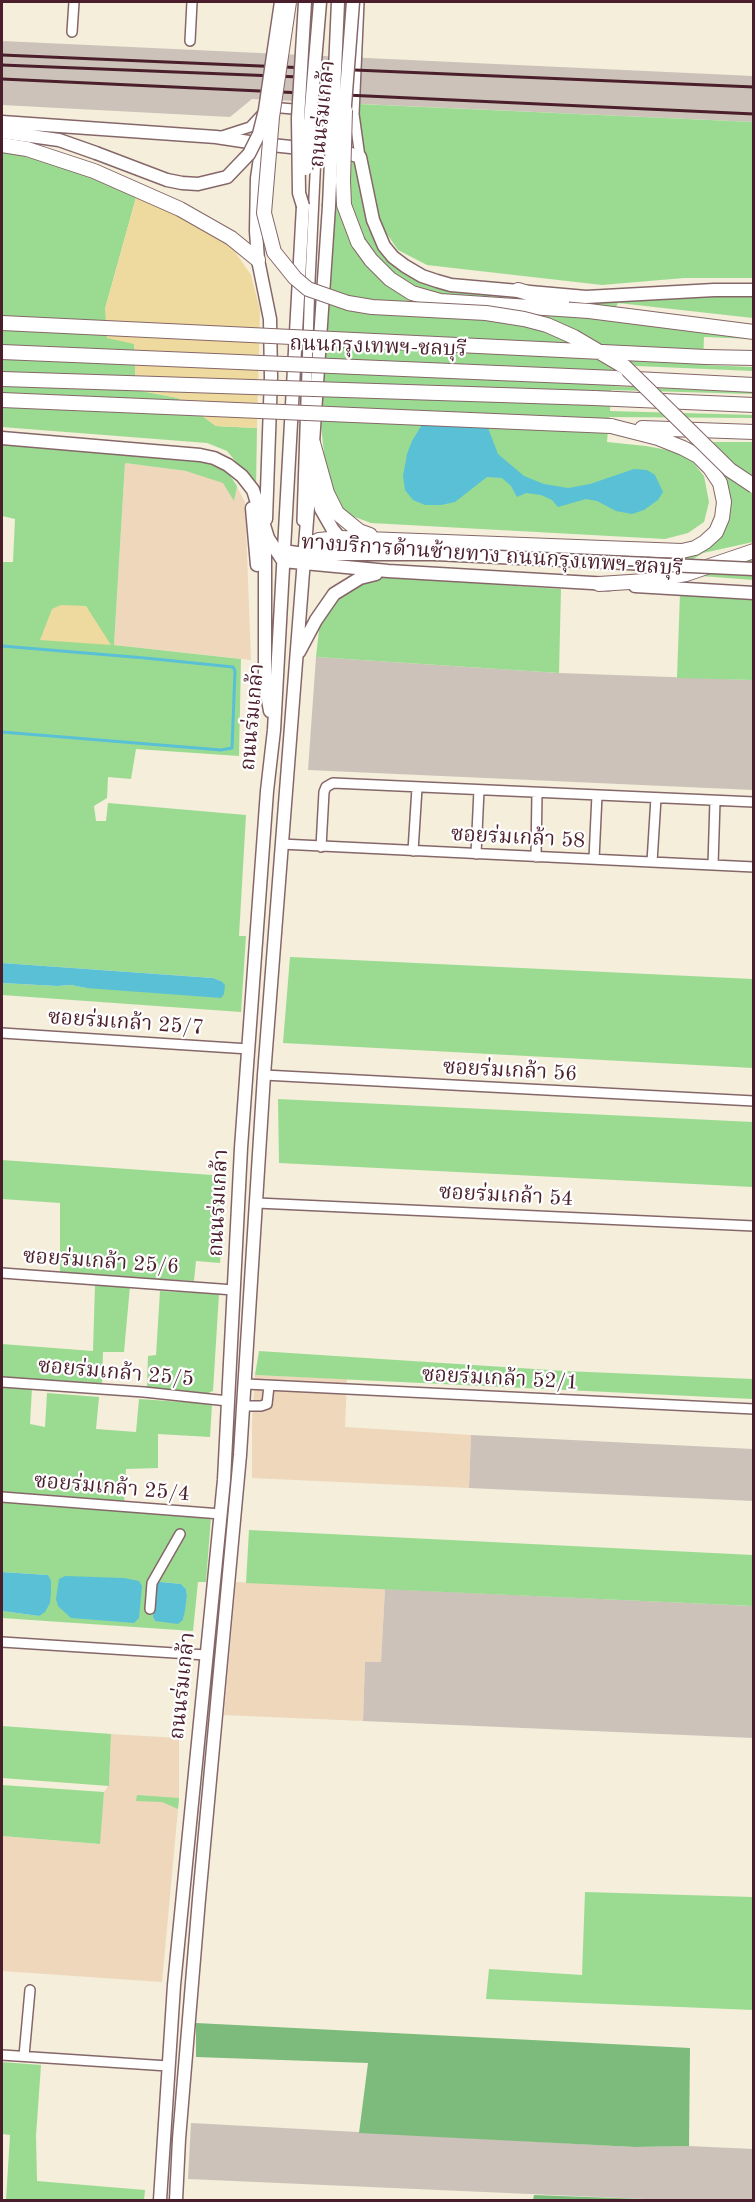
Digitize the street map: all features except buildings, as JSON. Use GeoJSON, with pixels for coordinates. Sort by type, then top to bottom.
{"type":"FeatureCollection","features":[{"type":"Feature","properties":{"kind":"highway"},"geometry":{"type":"LineString","coordinates":[[289,2],[272,117],[264,213],[274,252],[295,278],[308,289],[348,303],[372,307],[486,313],[524,319],[574,337],[625,367],[730,470],[753,486]]}},
{"type":"Feature","properties":{"kind":"highway"},"geometry":{"type":"LineString","coordinates":[[349,112],[343,181],[344,205],[358,242],[371,260],[390,279],[412,293],[440,301],[589,311],[753,332]]}},
{"type":"Feature","properties":{"kind":"highway"},"geometry":{"type":"LineString","coordinates":[[2,145],[27,149],[94,171],[180,209],[231,238],[258,260]]}},
{"type":"Feature","properties":{"kind":"highway"},"geometry":{"type":"LineString","coordinates":[[518,290],[589,311]]}},
{"type":"Feature","properties":{"kind":"highway"},"geometry":{"type":"LineString","coordinates":[[2,323],[753,358]]}},
{"type":"Feature","properties":{"kind":"highway","name":"ถนนกรุงเทพฯ-ชลบุรี"},"geometry":{"type":"LineString","coordinates":[[2,352],[753,385]]}},
{"type":"Feature","properties":{"kind":"highway","name":"ถนนกรุงเทพฯ-ชลบุรี"},"geometry":{"type":"LineString","coordinates":[[2,378],[753,405]]}},
{"type":"Feature","properties":{"kind":"highway"},"geometry":{"type":"LineString","coordinates":[[2,400],[753,432]]}},
{"type":"Feature","properties":{"kind":"highway"},"geometry":{"type":"LineString","coordinates":[[303,559],[311,544],[319,540],[340,538],[682,551],[705,542],[716,532],[722,518],[724,502],[720,483],[710,468],[698,456],[683,448],[658,438],[611,426]]}},
{"type":"Feature","properties":{"kind":"highway"},"geometry":{"type":"LineString","coordinates":[[313,442],[327,493],[337,513],[359,531],[380,538]]}},
{"type":"Feature","properties":{"kind":"highway"},"geometry":{"type":"LineString","coordinates":[[599,584],[686,574],[753,551]]}},
{"type":"Feature","properties":{"kind":"main road"},"geometry":{"type":"LineString","coordinates":[[2,132],[59,140],[167,180],[182,183],[198,184],[227,177],[249,154],[259,134],[265,110],[281,2]]}},
{"type":"Feature","properties":{"kind":"main road","name":"ถนนร่มเกล้า"},"geometry":{"type":"LineString","coordinates":[[303,206],[299,193],[298,118],[305,2]]}},
{"type":"Feature","properties":{"kind":"main road","name":"ถนนร่มเกล้า"},"geometry":{"type":"LineString","coordinates":[[160,2200],[168,2066],[221,1515],[249,1049],[267,791],[274,730],[303,206],[320,2]]}},
{"type":"Feature","properties":{"kind":"main road","name":"ถนนร่มเกล้า"},"geometry":{"type":"LineString","coordinates":[[329,230],[338,2]]}},
{"type":"Feature","properties":{"kind":"main road","name":"ถนนร่มเกล้า"},"geometry":{"type":"LineString","coordinates":[[176,2200],[198,1910],[229,1597],[246,1384],[264,1075],[329,230],[336,175],[349,112],[353,2]]}},
{"type":"Feature","properties":{"kind":"main road"},"geometry":{"type":"LineString","coordinates":[[2,122],[216,137],[348,153],[360,157],[373,220],[384,246],[393,257],[422,276],[437,282],[599,297],[753,290]]}},
{"type":"Feature","properties":{"kind":"main road"},"geometry":{"type":"LineString","coordinates":[[262,144],[256,199],[258,260],[270,319],[272,377],[265,531],[265,683],[274,730]]}},
{"type":"Feature","properties":{"kind":"main road"},"geometry":{"type":"LineString","coordinates":[[2,438],[200,455],[228,465],[242,476],[253,509],[258,581],[264,620]]}},
{"type":"Feature","properties":{"kind":"main road"},"geometry":{"type":"LineString","coordinates":[[311,467],[321,509],[340,538],[357,546],[392,554]]}},
{"type":"Feature","properties":{"kind":"main road","name":"ทางบริการด้านซ้ายทาง ถนนกรุงเทพฯ-ชลบุรี"},"geometry":{"type":"LineString","coordinates":[[242,476],[253,490],[271,546],[283,556],[388,571],[753,593]]}},
{"type":"Feature","properties":{"kind":"main road","name":"ทางบริการด้านซ้ายทาง ถนนกรุงเทพฯ-ชลบุรี"},"geometry":{"type":"LineString","coordinates":[[303,559],[435,554],[753,569]]}},
{"type":"Feature","properties":{"kind":"main road"},"geometry":{"type":"LineString","coordinates":[[296,658],[316,620],[334,594],[360,578],[388,571]]}},
{"type":"Feature","properties":{"kind":"street"},"geometry":{"type":"LineString","coordinates":[[72,32],[74,2]]}},
{"type":"Feature","properties":{"kind":"street"},"geometry":{"type":"LineString","coordinates":[[190,41],[192,2]]}},
{"type":"Feature","properties":{"kind":"street"},"geometry":{"type":"LineString","coordinates":[[262,144],[296,2]]}},
{"type":"Feature","properties":{"kind":"street"},"geometry":{"type":"LineString","coordinates":[[359,2],[349,112],[360,157]]}},
{"type":"Feature","properties":{"kind":"street"},"geometry":{"type":"LineString","coordinates":[[263,95],[270,107]]}},
{"type":"Feature","properties":{"kind":"street"},"geometry":{"type":"LineString","coordinates":[[270,107],[318,113],[349,112]]}},
{"type":"Feature","properties":{"kind":"street"},"geometry":{"type":"LineString","coordinates":[[216,137],[250,127],[270,107]]}},
{"type":"Feature","properties":{"kind":"street"},"geometry":{"type":"LineString","coordinates":[[303,559],[302,499],[318,113]]}},
{"type":"Feature","properties":{"kind":"street"},"geometry":{"type":"LineString","coordinates":[[321,847],[324,792],[329,784],[753,802]]}},
{"type":"Feature","properties":{"kind":"street"},"geometry":{"type":"LineString","coordinates":[[413,851],[417,788]]}},
{"type":"Feature","properties":{"kind":"street"},"geometry":{"type":"LineString","coordinates":[[476,854],[479,790]]}},
{"type":"Feature","properties":{"kind":"street"},"geometry":{"type":"LineString","coordinates":[[536,857],[537,793]]}},
{"type":"Feature","properties":{"kind":"street"},"geometry":{"type":"LineString","coordinates":[[594,860],[597,795]]}},
{"type":"Feature","properties":{"kind":"street"},"geometry":{"type":"LineString","coordinates":[[652,862],[656,798]]}},
{"type":"Feature","properties":{"kind":"street"},"geometry":{"type":"LineString","coordinates":[[713,865],[715,801]]}},
{"type":"Feature","properties":{"kind":"street","name":"ซอยร่มเกล้า 58"},"geometry":{"type":"LineString","coordinates":[[281,844],[753,867]]}},
{"type":"Feature","properties":{"kind":"street","name":"ซอยร่มเกล้า 25/7"},"geometry":{"type":"LineString","coordinates":[[2,1033],[249,1049]]}},
{"type":"Feature","properties":{"kind":"street","name":"ซอยร่มเกล้า 56"},"geometry":{"type":"LineString","coordinates":[[264,1075],[753,1101]]}},
{"type":"Feature","properties":{"kind":"street","name":"ซอยร่มเกล้า 54"},"geometry":{"type":"LineString","coordinates":[[257,1203],[753,1226]]}},
{"type":"Feature","properties":{"kind":"street","name":"ซอยร่มเกล้า 25/6"},"geometry":{"type":"LineString","coordinates":[[2,1273],[234,1290]]}},
{"type":"Feature","properties":{"kind":"street","name":"ซอยร่มเกล้า 25/5"},"geometry":{"type":"LineString","coordinates":[[2,1382],[144,1392],[228,1401]]}},
{"type":"Feature","properties":{"kind":"street","name":"ซอยร่มเกล้า 52/1"},"geometry":{"type":"LineString","coordinates":[[246,1384],[753,1409]]}},
{"type":"Feature","properties":{"kind":"street"},"geometry":{"type":"LineString","coordinates":[[244,1406],[267,1404],[269,1386]]}},
{"type":"Feature","properties":{"kind":"street","name":"ซอยร่มเกล้า 25/4"},"geometry":{"type":"LineString","coordinates":[[2,1497],[221,1515]]}},
{"type":"Feature","properties":{"kind":"street"},"geometry":{"type":"LineString","coordinates":[[150,1609],[152,1583],[180,1534]]}},
{"type":"Feature","properties":{"kind":"street"},"geometry":{"type":"LineString","coordinates":[[2,1642],[206,1655]]}},
{"type":"Feature","properties":{"kind":"street"},"geometry":{"type":"LineString","coordinates":[[24,2056],[30,1990]]}},
{"type":"Feature","properties":{"kind":"street"},"geometry":{"type":"LineString","coordinates":[[2,2055],[168,2066]]}},
{"type":"Feature","properties":{"kind":"shaded area"},"geometry":{"type":"Polygon","coordinates":[[[2,41],[753,76],[753,122],[252,99],[230,117],[2,105],[2,41]]]}},
{"type":"Feature","properties":{"kind":"shaded area"},"geometry":{"type":"Polygon","coordinates":[[[125,463],[186,471],[235,483],[245,502],[251,660],[114,645],[125,463]]]}},
{"type":"Feature","properties":{"kind":"shaded area"},"geometry":{"type":"Polygon","coordinates":[[[316,657],[559,673],[753,680],[753,790],[308,770],[316,657]]]}},
{"type":"Feature","properties":{"kind":"shaded area"},"geometry":{"type":"Polygon","coordinates":[[[255,1375],[347,1379],[345,1427],[471,1435],[469,1488],[252,1478],[255,1375]]]}},
{"type":"Feature","properties":{"kind":"shaded area"},"geometry":{"type":"Polygon","coordinates":[[[471,1435],[753,1449],[753,1501],[469,1488],[471,1435]]]}},
{"type":"Feature","properties":{"kind":"shaded area"},"geometry":{"type":"Polygon","coordinates":[[[236,1582],[385,1589],[381,1662],[365,1663],[363,1721],[224,1715],[236,1582]]]}},
{"type":"Feature","properties":{"kind":"shaded area"},"geometry":{"type":"Polygon","coordinates":[[[385,1589],[753,1606],[753,1738],[363,1721],[365,1662],[381,1662],[385,1589]]]}},
{"type":"Feature","properties":{"kind":"shaded area"},"geometry":{"type":"Polygon","coordinates":[[[111,1734],[179,1738],[179,1798],[162,1982],[2,1971],[2,1836],[99,1844],[104,1792],[109,1785],[111,1734]]]}},
{"type":"Feature","properties":{"kind":"shaded area"},"geometry":{"type":"Polygon","coordinates":[[[191,2123],[635,2147],[689,2146],[753,2149],[753,2200],[667,2200],[188,2179],[191,2123]]]}},
{"type":"Feature","properties":{"kind":"green space"},"geometry":{"type":"Polygon","coordinates":[[[358,104],[753,122],[753,278],[684,278],[602,285],[427,265],[398,250],[380,224],[364,151],[358,104]]]}},
{"type":"Feature","properties":{"kind":"green space"},"geometry":{"type":"Polygon","coordinates":[[[2,148],[38,155],[137,194],[105,309],[134,344],[136,390],[178,398],[216,426],[257,428],[256,488],[227,451],[207,443],[2,427],[2,148]]]}},
{"type":"Feature","properties":{"kind":"green space"},"geometry":{"type":"Polygon","coordinates":[[[346,157],[354,162],[368,228],[385,254],[428,284],[500,293],[753,293],[753,318],[618,303],[610,318],[753,338],[704,337],[703,365],[753,367],[753,371],[613,365],[612,386],[753,392],[753,394],[611,390],[610,411],[753,415],[753,418],[609,417],[607,442],[646,446],[688,456],[704,476],[709,502],[704,522],[688,533],[665,539],[371,523],[352,516],[334,500],[326,474],[319,404],[333,220],[346,157]]]}},
{"type":"Feature","properties":{"kind":"green space"},"geometry":{"type":"Polygon","coordinates":[[[2,442],[210,461],[227,471],[237,486],[234,501],[223,483],[186,471],[125,463],[114,645],[241,659],[239,756],[136,749],[131,779],[108,777],[107,798],[94,806],[96,821],[106,821],[108,803],[246,815],[239,936],[246,936],[241,1012],[2,995],[2,983],[71,985],[86,988],[221,981],[213,978],[2,963],[2,562],[13,562],[15,519],[2,516],[2,442]]]}},
{"type":"Feature","properties":{"kind":"green space"},"geometry":{"type":"Polygon","coordinates":[[[683,442],[753,442],[753,542],[703,553],[690,561],[656,568],[400,560],[471,546],[706,546],[726,491],[683,442]]]}},
{"type":"Feature","properties":{"kind":"green space"},"geometry":{"type":"Polygon","coordinates":[[[753,557],[753,580],[701,576],[748,559],[753,557]]]}},
{"type":"Feature","properties":{"kind":"green space"},"geometry":{"type":"Polygon","coordinates":[[[381,577],[561,589],[559,673],[316,657],[320,621],[344,593],[362,583],[381,577]]]}},
{"type":"Feature","properties":{"kind":"green space"},"geometry":{"type":"Polygon","coordinates":[[[680,593],[753,596],[753,680],[677,678],[680,593]]]}},
{"type":"Feature","properties":{"kind":"green space"},"geometry":{"type":"Polygon","coordinates":[[[290,957],[753,979],[753,1068],[283,1043],[290,957]]]}},
{"type":"Feature","properties":{"kind":"green space"},"geometry":{"type":"Polygon","coordinates":[[[278,1099],[753,1122],[753,1187],[279,1163],[278,1099]]]}},
{"type":"Feature","properties":{"kind":"green space"},"geometry":{"type":"Polygon","coordinates":[[[2,1160],[226,1176],[220,1263],[196,1261],[194,1281],[60,1273],[60,1203],[2,1199],[2,1160]]]}},
{"type":"Feature","properties":{"kind":"green space"},"geometry":{"type":"Polygon","coordinates":[[[95,1285],[130,1286],[124,1352],[103,1352],[102,1385],[2,1379],[2,1344],[93,1351],[95,1285]]]}},
{"type":"Feature","properties":{"kind":"green space"},"geometry":{"type":"Polygon","coordinates":[[[160,1291],[219,1294],[213,1391],[206,1394],[147,1387],[148,1356],[156,1355],[160,1291]]]}},
{"type":"Feature","properties":{"kind":"green space"},"geometry":{"type":"Polygon","coordinates":[[[259,1351],[565,1371],[753,1379],[753,1399],[255,1375],[259,1351]]]}},
{"type":"Feature","properties":{"kind":"green space"},"geometry":{"type":"Polygon","coordinates":[[[2,1386],[32,1388],[30,1424],[45,1427],[47,1393],[99,1397],[96,1429],[136,1432],[139,1399],[212,1404],[210,1437],[158,1434],[158,1468],[126,1469],[124,1502],[2,1494],[2,1386]]]}},
{"type":"Feature","properties":{"kind":"green space"},"geometry":{"type":"Polygon","coordinates":[[[2,1501],[211,1517],[206,1582],[198,1582],[193,1631],[2,1618],[2,1611],[39,1616],[48,1575],[2,1572],[2,1501]],[[161,1582],[154,1594],[153,1617],[155,1621],[183,1620],[187,1596],[186,1589],[181,1584],[161,1582]]]}},
{"type":"Feature","properties":{"kind":"green space"},"geometry":{"type":"Polygon","coordinates":[[[249,1530],[753,1555],[753,1606],[246,1583],[249,1530]]]}},
{"type":"Feature","properties":{"kind":"green space"},"geometry":{"type":"Polygon","coordinates":[[[2,1726],[111,1734],[109,1786],[2,1778],[2,1726]]]}},
{"type":"Feature","properties":{"kind":"green space"},"geometry":{"type":"Polygon","coordinates":[[[2,1785],[104,1792],[100,1844],[2,1836],[2,1785]]]}},
{"type":"Feature","properties":{"kind":"green space"},"geometry":{"type":"Polygon","coordinates":[[[137,1795],[179,1798],[178,1809],[162,1802],[136,1801],[137,1795]]]}},
{"type":"Feature","properties":{"kind":"green space"},"geometry":{"type":"Polygon","coordinates":[[[585,1892],[753,1897],[753,2010],[486,1999],[489,1969],[582,1975],[585,1892]]]}},
{"type":"Feature","properties":{"kind":"green space"},"geometry":{"type":"Polygon","coordinates":[[[196,2023],[690,2048],[689,2146],[635,2147],[359,2133],[368,2063],[196,2057],[196,2023]]]}},
{"type":"Feature","properties":{"kind":"green space"},"geometry":{"type":"Polygon","coordinates":[[[2,2062],[41,2065],[36,2136],[37,2181],[145,2190],[144,2200],[6,2200],[10,2135],[2,2134],[2,2062]]]}},
{"type":"Feature","properties":{"kind":"green space"},"geometry":{"type":"Polygon","coordinates":[[[534,2195],[667,2200],[533,2200],[534,2195]]]}},
{"type":"Feature","properties":{"kind":"sand"},"geometry":{"type":"Polygon","coordinates":[[[137,194],[229,243],[251,275],[260,310],[257,428],[216,426],[178,398],[136,390],[134,344],[107,338],[105,309],[137,194]]]}},
{"type":"Feature","properties":{"kind":"sand"},"geometry":{"type":"Polygon","coordinates":[[[61,605],[86,606],[111,645],[40,640],[52,609],[61,605]]]}},
{"type":"Feature","properties":{"kind":"water"},"geometry":{"type":"Polygon","coordinates":[[[426,418],[485,420],[498,454],[524,476],[544,484],[568,488],[590,484],[634,469],[647,470],[655,475],[663,492],[658,500],[644,510],[632,514],[616,511],[597,501],[586,499],[558,507],[552,500],[541,495],[526,493],[517,497],[511,486],[502,478],[487,477],[455,502],[425,505],[413,500],[405,490],[403,476],[412,441],[426,418]]]}},
{"type":"Feature","properties":{"kind":"water"},"geometry":{"type":"Polygon","coordinates":[[[2,963],[213,978],[225,985],[224,994],[221,998],[71,985],[2,983],[2,963]]]}},
{"type":"Feature","properties":{"kind":"water"},"geometry":{"type":"Polygon","coordinates":[[[2,1572],[48,1575],[51,1581],[51,1593],[50,1603],[45,1612],[39,1616],[2,1611],[2,1572]]]}},
{"type":"Feature","properties":{"kind":"water"},"geometry":{"type":"Polygon","coordinates":[[[65,1576],[124,1578],[139,1581],[142,1586],[139,1618],[134,1623],[71,1618],[58,1606],[56,1599],[59,1579],[65,1576]]]}},
{"type":"Feature","properties":{"kind":"water"},"geometry":{"type":"Polygon","coordinates":[[[156,1583],[181,1584],[186,1589],[183,1620],[178,1624],[155,1621],[153,1617],[156,1583]]]}},
{"type":"Feature","properties":{"kind":"waterway"},"geometry":{"type":"LineString","coordinates":[[2,646],[233,667],[235,671],[232,748],[221,750],[2,732]]}},
{"type":"Feature","properties":{"kind":"railway"},"geometry":{"type":"LineString","coordinates":[[2,55],[754,87]]}},
{"type":"Feature","properties":{"kind":"railway"},"geometry":{"type":"LineString","coordinates":[[2,65],[349,79]]}},
{"type":"Feature","properties":{"kind":"railway"},"geometry":{"type":"LineString","coordinates":[[2,79],[754,114]]}}]}
